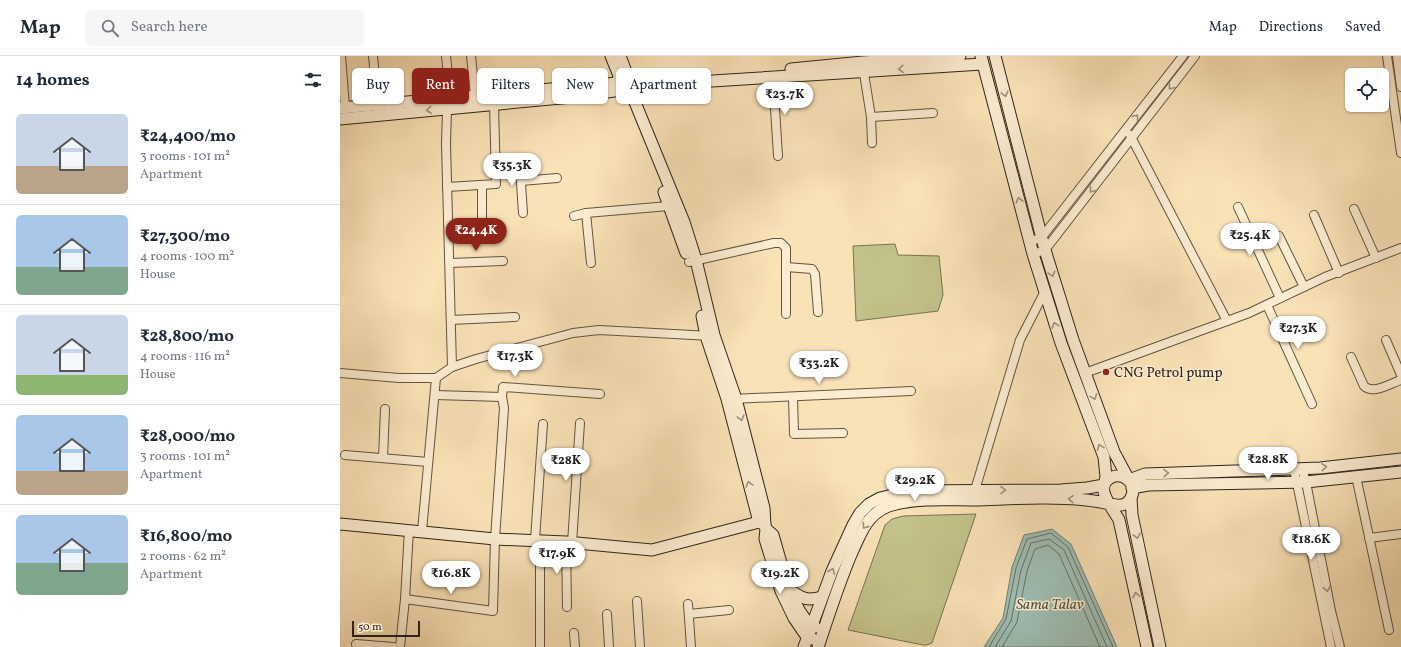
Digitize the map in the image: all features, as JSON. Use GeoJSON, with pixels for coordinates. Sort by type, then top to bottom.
{"type":"FeatureCollection","features":[{"type":"Feature","properties":{"kind":"main road"},"geometry":{"type":"LineString","coordinates":[[611,56],[617,68]]}},
{"type":"Feature","properties":{"kind":"main road"},"geometry":{"type":"LineString","coordinates":[[620,56],[623,68]]}},
{"type":"Feature","properties":{"kind":"main road"},"geometry":{"type":"LineString","coordinates":[[711,81],[773,78],[960,56]]}},
{"type":"Feature","properties":{"kind":"main road"},"geometry":{"type":"LineString","coordinates":[[995,56],[1045,250],[1073,340],[1114,452],[1131,489],[1132,515],[1160,647]]}},
{"type":"Feature","properties":{"kind":"main road"},"geometry":{"type":"LineString","coordinates":[[711,76],[770,71],[981,60],[1033,254],[1061,343],[1104,457],[1106,477],[1104,495],[1119,520],[1147,647]]}},
{"type":"Feature","properties":{"kind":"main road"},"geometry":{"type":"LineString","coordinates":[[340,119],[449,105],[475,95],[616,85]]}},
{"type":"Feature","properties":{"kind":"main road"},"geometry":{"type":"LineString","coordinates":[[544,99],[572,97],[616,86]]}},
{"type":"Feature","properties":{"kind":"main road"},"geometry":{"type":"LineString","coordinates":[[342,107],[377,104],[477,104]]}},
{"type":"Feature","properties":{"kind":"main road"},"geometry":{"type":"LineString","coordinates":[[633,104],[669,206],[692,261]]}},
{"type":"Feature","properties":{"kind":"main road"},"geometry":{"type":"LineString","coordinates":[[634,104],[682,218],[695,281],[710,336],[731,399],[763,525],[765,539],[781,591],[806,642]]}},
{"type":"Feature","properties":{"kind":"main road"},"geometry":{"type":"LineString","coordinates":[[806,642],[819,645],[842,574],[862,530],[870,519],[882,509],[895,504],[925,500],[1062,499],[1086,500],[1119,505],[1124,504],[1131,489],[1145,474],[1298,469],[1401,459]]}},
{"type":"Feature","properties":{"kind":"main road"},"geometry":{"type":"LineString","coordinates":[[1131,489],[1148,486],[1301,482],[1401,472]]}},
{"type":"Feature","properties":{"kind":"main road"},"geometry":{"type":"LineString","coordinates":[[806,642],[832,571],[853,525],[860,512],[869,504],[880,498],[910,491],[1060,490],[1087,488],[1104,485],[1111,478],[1116,476],[1120,476],[1131,489]]}},
{"type":"Feature","properties":{"kind":"main road"},"geometry":{"type":"LineString","coordinates":[[340,524],[652,550],[763,525]]}},
{"type":"Feature","properties":{"kind":"main road"},"geometry":{"type":"LineString","coordinates":[[763,525],[773,535],[790,590],[801,613],[811,625],[823,631]]}},
{"type":"Feature","properties":{"kind":"main road"},"geometry":{"type":"LineString","coordinates":[[790,590],[807,599],[822,596]]}},
{"type":"Feature","properties":{"kind":"main road"},"geometry":{"type":"LineString","coordinates":[[1141,617],[1153,613]]}},
{"type":"Feature","properties":{"kind":"street"},"geometry":{"type":"LineString","coordinates":[[341,56],[342,107]]}},
{"type":"Feature","properties":{"kind":"street"},"geometry":{"type":"LineString","coordinates":[[373,56],[374,68]]}},
{"type":"Feature","properties":{"kind":"street"},"geometry":{"type":"LineString","coordinates":[[446,56],[449,105],[447,187],[452,367]]}},
{"type":"Feature","properties":{"kind":"street"},"geometry":{"type":"LineString","coordinates":[[471,56],[475,95]]}},
{"type":"Feature","properties":{"kind":"street"},"geometry":{"type":"LineString","coordinates":[[1030,242],[1042,237],[1183,56]]}},
{"type":"Feature","properties":{"kind":"street"},"geometry":{"type":"LineString","coordinates":[[1033,254],[1045,250],[1195,56]]}},
{"type":"Feature","properties":{"kind":"street"},"geometry":{"type":"LineString","coordinates":[[1387,56],[1401,153]]}},
{"type":"Feature","properties":{"kind":"street"},"geometry":{"type":"LineString","coordinates":[[1397,56],[1401,87]]}},
{"type":"Feature","properties":{"kind":"street"},"geometry":{"type":"LineString","coordinates":[[863,67],[871,118],[872,144]]}},
{"type":"Feature","properties":{"kind":"street"},"geometry":{"type":"LineString","coordinates":[[773,78],[778,156]]}},
{"type":"Feature","properties":{"kind":"street"},"geometry":{"type":"LineString","coordinates":[[377,104],[378,115]]}},
{"type":"Feature","properties":{"kind":"street"},"geometry":{"type":"LineString","coordinates":[[447,187],[496,184],[494,104]]}},
{"type":"Feature","properties":{"kind":"street"},"geometry":{"type":"LineString","coordinates":[[871,118],[933,113]]}},
{"type":"Feature","properties":{"kind":"street"},"geometry":{"type":"LineString","coordinates":[[1127,129],[1227,321]]}},
{"type":"Feature","properties":{"kind":"street"},"geometry":{"type":"LineString","coordinates":[[496,166],[517,167],[520,169],[523,213]]}},
{"type":"Feature","properties":{"kind":"street"},"geometry":{"type":"LineString","coordinates":[[521,181],[557,178]]}},
{"type":"Feature","properties":{"kind":"street"},"geometry":{"type":"LineString","coordinates":[[482,185],[482,239]]}},
{"type":"Feature","properties":{"kind":"street"},"geometry":{"type":"LineString","coordinates":[[574,216],[586,213],[669,206]]}},
{"type":"Feature","properties":{"kind":"street"},"geometry":{"type":"LineString","coordinates":[[1238,207],[1280,298]]}},
{"type":"Feature","properties":{"kind":"street"},"geometry":{"type":"LineString","coordinates":[[1354,209],[1376,258]]}},
{"type":"Feature","properties":{"kind":"street"},"geometry":{"type":"LineString","coordinates":[[586,213],[591,263]]}},
{"type":"Feature","properties":{"kind":"street"},"geometry":{"type":"LineString","coordinates":[[1314,215],[1339,273]]}},
{"type":"Feature","properties":{"kind":"street"},"geometry":{"type":"LineString","coordinates":[[1279,236],[1304,287]]}},
{"type":"Feature","properties":{"kind":"street"},"geometry":{"type":"LineString","coordinates":[[692,261],[774,243],[781,244],[786,248],[786,314]]}},
{"type":"Feature","properties":{"kind":"street"},"geometry":{"type":"LineString","coordinates":[[1085,373],[1227,321],[1267,305],[1325,277],[1339,273],[1401,248]]}},
{"type":"Feature","properties":{"kind":"street"},"geometry":{"type":"LineString","coordinates":[[450,263],[503,261]]}},
{"type":"Feature","properties":{"kind":"street"},"geometry":{"type":"LineString","coordinates":[[786,267],[812,269],[815,274],[818,312]]}},
{"type":"Feature","properties":{"kind":"street"},"geometry":{"type":"LineString","coordinates":[[975,490],[1020,340],[1045,291]]}},
{"type":"Feature","properties":{"kind":"street"},"geometry":{"type":"LineString","coordinates":[[1267,305],[1312,404]]}},
{"type":"Feature","properties":{"kind":"street"},"geometry":{"type":"LineString","coordinates":[[451,320],[515,318]]}},
{"type":"Feature","properties":{"kind":"street"},"geometry":{"type":"LineString","coordinates":[[340,373],[399,378],[436,378],[452,367],[476,359],[579,333],[599,330],[710,336]]}},
{"type":"Feature","properties":{"kind":"street"},"geometry":{"type":"LineString","coordinates":[[1386,340],[1401,375]]}},
{"type":"Feature","properties":{"kind":"street"},"geometry":{"type":"LineString","coordinates":[[1351,357],[1366,389],[1373,390],[1401,380]]}},
{"type":"Feature","properties":{"kind":"street"},"geometry":{"type":"LineString","coordinates":[[422,531],[436,378]]}},
{"type":"Feature","properties":{"kind":"street"},"geometry":{"type":"LineString","coordinates":[[405,599],[493,612],[504,408],[502,397],[503,387],[600,394]]}},
{"type":"Feature","properties":{"kind":"street"},"geometry":{"type":"LineString","coordinates":[[731,399],[911,391]]}},
{"type":"Feature","properties":{"kind":"street"},"geometry":{"type":"LineString","coordinates":[[435,395],[502,397]]}},
{"type":"Feature","properties":{"kind":"street"},"geometry":{"type":"LineString","coordinates":[[792,397],[794,434],[843,433]]}},
{"type":"Feature","properties":{"kind":"street"},"geometry":{"type":"LineString","coordinates":[[383,458],[385,409]]}},
{"type":"Feature","properties":{"kind":"street"},"geometry":{"type":"LineString","coordinates":[[567,607],[569,542],[580,423]]}},
{"type":"Feature","properties":{"kind":"street"},"geometry":{"type":"LineString","coordinates":[[540,647],[538,540],[543,424]]}},
{"type":"Feature","properties":{"kind":"street"},"geometry":{"type":"LineString","coordinates":[[344,455],[428,462]]}},
{"type":"Feature","properties":{"kind":"street"},"geometry":{"type":"LineString","coordinates":[[1298,469],[1327,612],[1330,647]]}},
{"type":"Feature","properties":{"kind":"street"},"geometry":{"type":"LineString","coordinates":[[1356,476],[1389,630]]}},
{"type":"Feature","properties":{"kind":"street"},"geometry":{"type":"LineString","coordinates":[[400,647],[410,530]]}},
{"type":"Feature","properties":{"kind":"street"},"geometry":{"type":"LineString","coordinates":[[1369,538],[1401,534]]}},
{"type":"Feature","properties":{"kind":"street"},"geometry":{"type":"LineString","coordinates":[[636,601],[640,647]]}},
{"type":"Feature","properties":{"kind":"street"},"geometry":{"type":"LineString","coordinates":[[688,604],[691,647]]}},
{"type":"Feature","properties":{"kind":"street"},"geometry":{"type":"LineString","coordinates":[[689,614],[729,610]]}},
{"type":"Feature","properties":{"kind":"street"},"geometry":{"type":"LineString","coordinates":[[1327,612],[1340,647]]}},
{"type":"Feature","properties":{"kind":"street"},"geometry":{"type":"LineString","coordinates":[[607,614],[609,647]]}},
{"type":"Feature","properties":{"kind":"street"},"geometry":{"type":"LineString","coordinates":[[574,633],[575,647]]}},
{"type":"Feature","properties":{"kind":"street"},"geometry":{"type":"LineString","coordinates":[[356,644],[393,647]]}},
{"type":"Feature","properties":{"kind":"shaded area"},"geometry":{"type":"Polygon","coordinates":[[[895,244],[898,255],[939,256],[943,295],[938,311],[856,321],[853,246],[895,244]]]}},
{"type":"Feature","properties":{"kind":"shaded area"},"geometry":{"type":"Polygon","coordinates":[[[976,514],[932,643],[923,645],[848,630],[885,525],[892,519],[903,516],[976,514]]]}},
{"type":"Feature","properties":{"kind":"water","name":"Sama Talav"},"geometry":{"type":"Polygon","coordinates":[[[1052,529],[1071,544],[1117,647],[984,647],[1003,618],[1012,567],[1024,535],[1052,529]]]}},
{"type":"Feature","properties":{"kind":"place","name":"CNG Petrol pump"},"geometry":{"type":"Point","coordinates":[1106,372]}}]}
